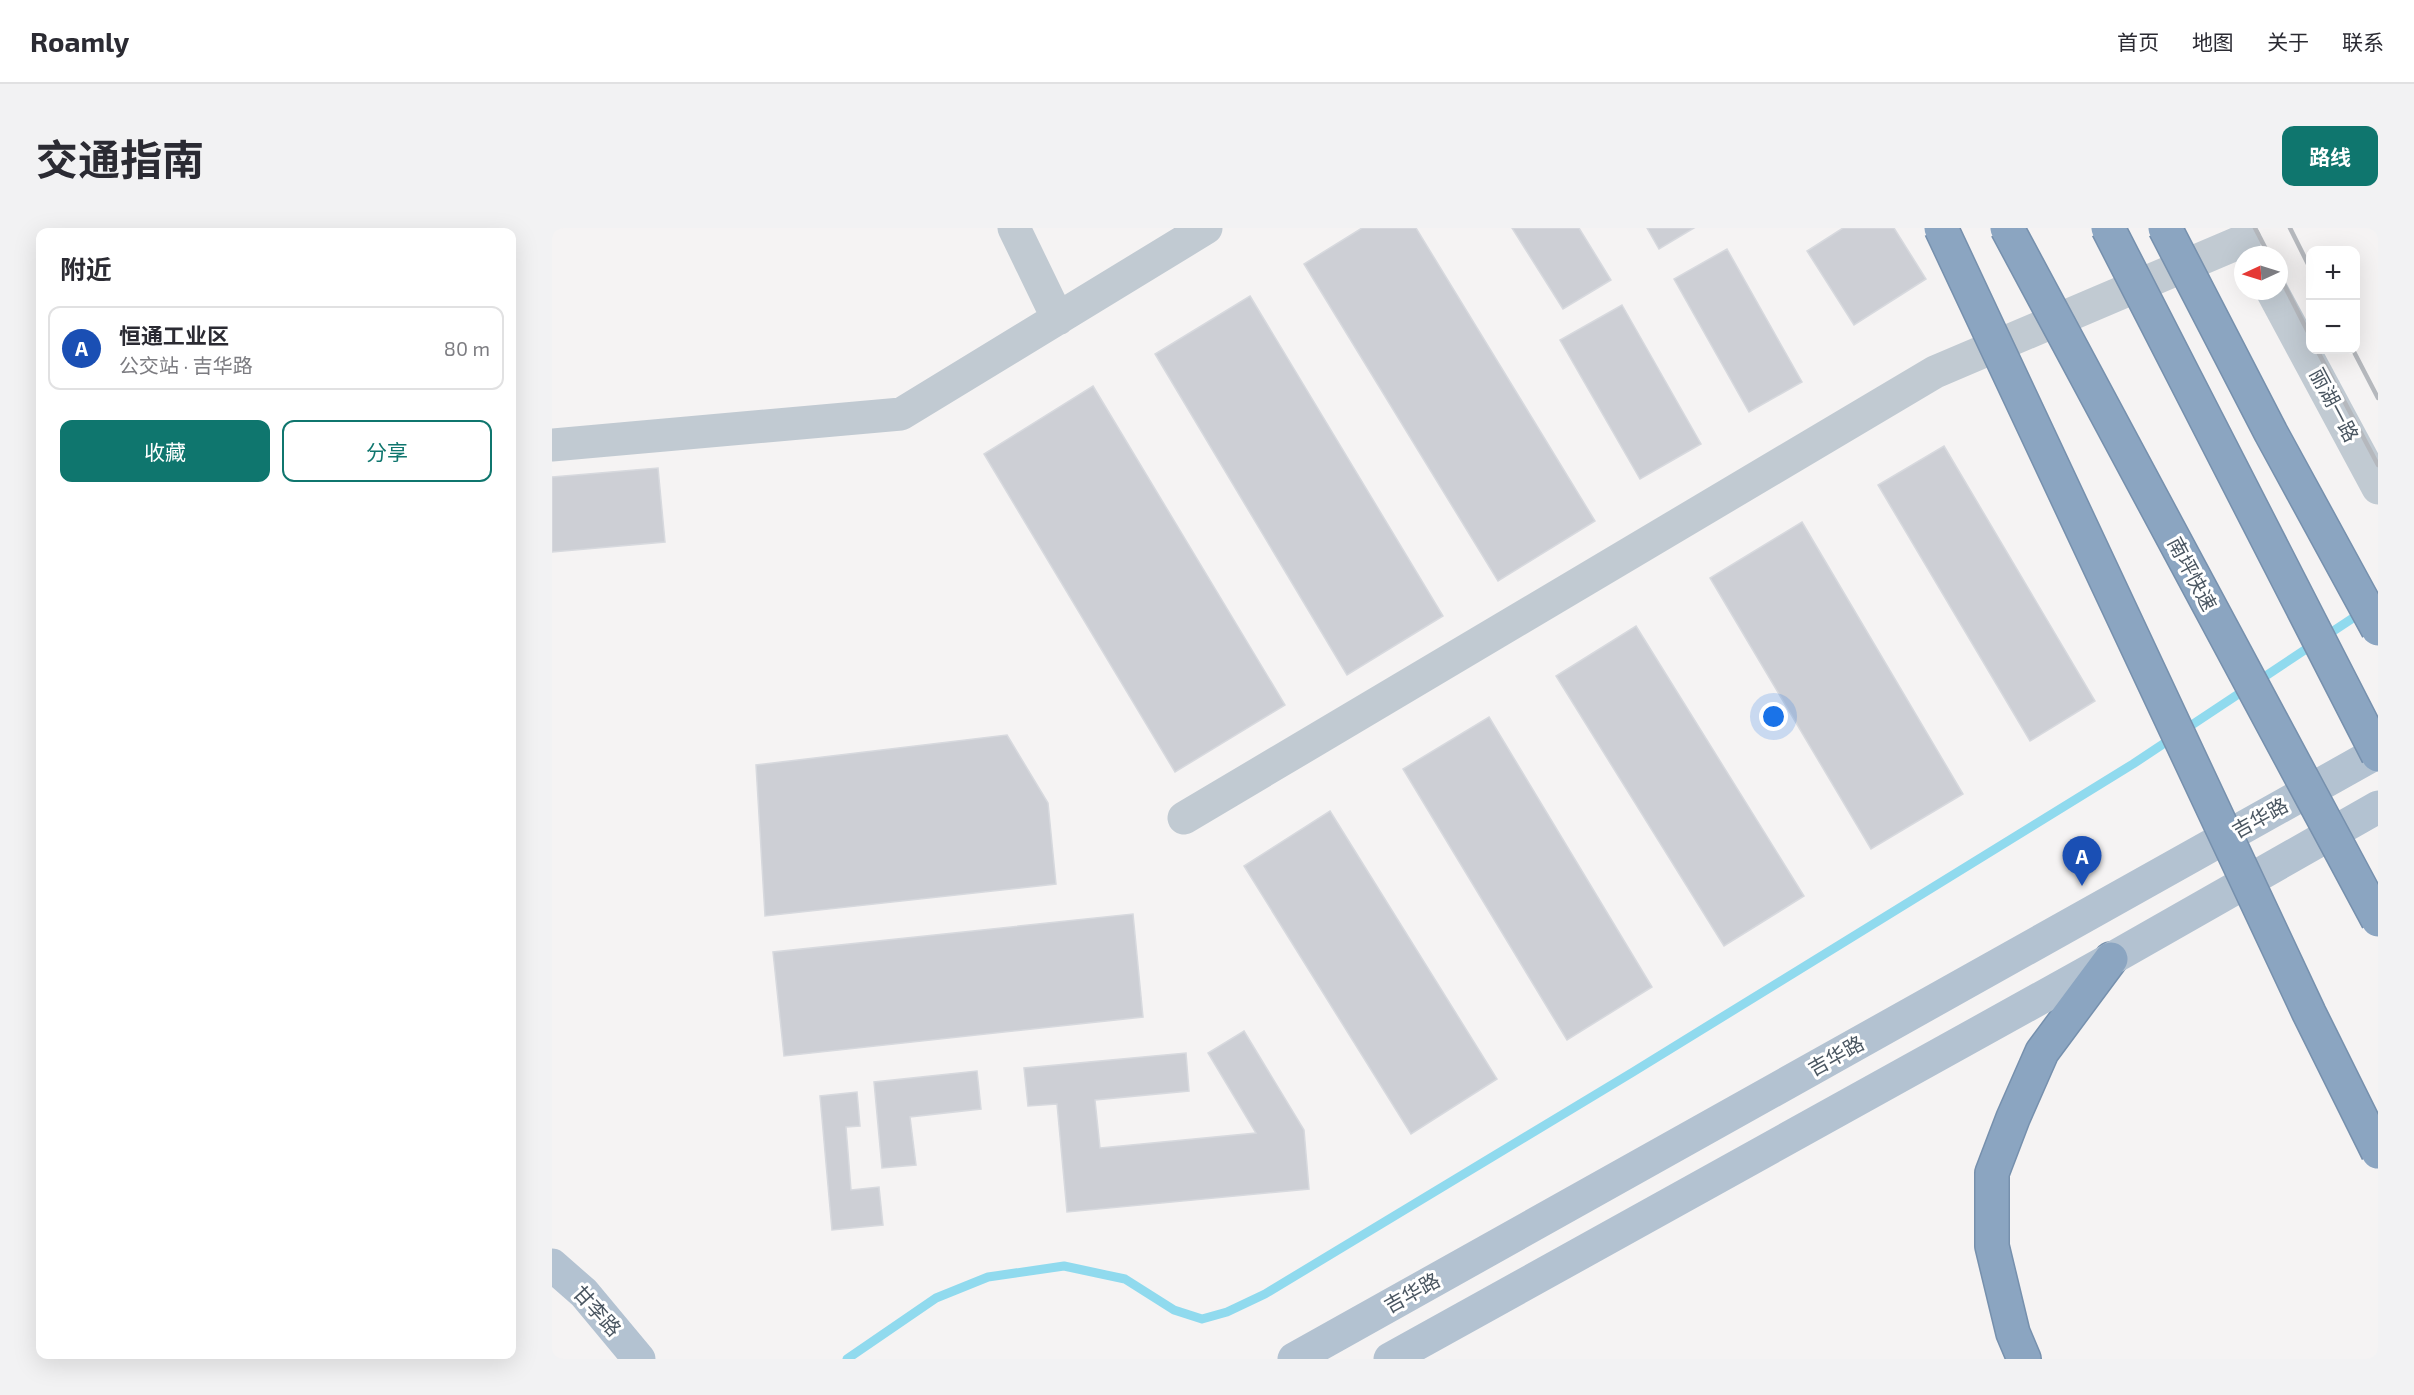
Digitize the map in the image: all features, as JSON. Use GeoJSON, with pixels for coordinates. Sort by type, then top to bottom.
{"type":"FeatureCollection","features":[{"type":"Feature","properties":{"kind":"highway"},"geometry":{"type":"LineString","coordinates":[[1941,228],[2309,1013],[2378,1152]]}},
{"type":"Feature","properties":{"kind":"highway","name":"南坪快速"},"geometry":{"type":"LineString","coordinates":[[2007,228],[2378,920]]}},
{"type":"Feature","properties":{"kind":"highway"},"geometry":{"type":"LineString","coordinates":[[2108,228],[2378,754]]}},
{"type":"Feature","properties":{"kind":"highway"},"geometry":{"type":"LineString","coordinates":[[2166,228],[2266,423],[2378,629]]}},
{"type":"Feature","properties":{"kind":"highway"},"geometry":{"type":"LineString","coordinates":[[2024,1359],[2013,1333],[1992,1246],[1992,1173],[2042,1052],[2111,959]]}},
{"type":"Feature","properties":{"kind":"main road","name":"吉华路"},"geometry":{"type":"LineString","coordinates":[[1294,1359],[2378,754]]}},
{"type":"Feature","properties":{"kind":"main road"},"geometry":{"type":"LineString","coordinates":[[1390,1359],[2111,959],[2378,807]]}},
{"type":"Feature","properties":{"kind":"main road","name":"甘李路"},"geometry":{"type":"LineString","coordinates":[[552,1265],[584,1293],[639,1359]]}},
{"type":"Feature","properties":{"kind":"street"},"geometry":{"type":"LineString","coordinates":[[1014,228],[1058,319]]}},
{"type":"Feature","properties":{"kind":"street"},"geometry":{"type":"LineString","coordinates":[[552,445],[901,414],[1206,228]]}},
{"type":"Feature","properties":{"kind":"street"},"geometry":{"type":"LineString","coordinates":[[1184,818],[1935,372],[2245,241]]}},
{"type":"Feature","properties":{"kind":"street","name":"丽湖一路"},"geometry":{"type":"LineString","coordinates":[[2277,300],[2378,488]]}},
{"type":"Feature","properties":{"kind":"building"},"geometry":{"type":"Polygon","coordinates":[[[1362,228],[1416,228],[1595,521],[1498,581],[1304,264],[1362,228]]]}},
{"type":"Feature","properties":{"kind":"building"},"geometry":{"type":"Polygon","coordinates":[[[1512,228],[1579,228],[1611,280],[1563,309],[1512,228]]]}},
{"type":"Feature","properties":{"kind":"building"},"geometry":{"type":"Polygon","coordinates":[[[1647,228],[1694,228],[1659,249],[1647,228]]]}},
{"type":"Feature","properties":{"kind":"building"},"geometry":{"type":"Polygon","coordinates":[[[1843,228],[1894,228],[1926,279],[1854,325],[1807,251],[1843,228]]]}},
{"type":"Feature","properties":{"kind":"building"},"geometry":{"type":"Polygon","coordinates":[[[1727,249],[1802,382],[1749,412],[1674,279],[1727,249]]]}},
{"type":"Feature","properties":{"kind":"building"},"geometry":{"type":"Polygon","coordinates":[[[1250,296],[1443,616],[1347,675],[1155,354],[1250,296]]]}},
{"type":"Feature","properties":{"kind":"building"},"geometry":{"type":"Polygon","coordinates":[[[1622,305],[1701,444],[1640,479],[1560,340],[1622,305]]]}},
{"type":"Feature","properties":{"kind":"building"},"geometry":{"type":"Polygon","coordinates":[[[1093,386],[1285,705],[1175,772],[984,454],[1093,386]]]}},
{"type":"Feature","properties":{"kind":"building"},"geometry":{"type":"Polygon","coordinates":[[[1944,446],[2095,701],[2030,741],[1878,485],[1944,446]]]}},
{"type":"Feature","properties":{"kind":"building"},"geometry":{"type":"Polygon","coordinates":[[[658,468],[665,542],[552,552],[552,477],[658,468]]]}},
{"type":"Feature","properties":{"kind":"building"},"geometry":{"type":"Polygon","coordinates":[[[1802,522],[1963,794],[1871,849],[1710,578],[1802,522]]]}},
{"type":"Feature","properties":{"kind":"building"},"geometry":{"type":"Polygon","coordinates":[[[1636,626],[1804,896],[1724,946],[1556,676],[1636,626]]]}},
{"type":"Feature","properties":{"kind":"building"},"geometry":{"type":"Polygon","coordinates":[[[1489,717],[1652,987],[1567,1040],[1403,769],[1489,717]]]}},
{"type":"Feature","properties":{"kind":"building"},"geometry":{"type":"Polygon","coordinates":[[[1007,735],[1048,803],[1056,884],[765,916],[756,765],[1007,735]]]}},
{"type":"Feature","properties":{"kind":"building"},"geometry":{"type":"Polygon","coordinates":[[[1330,811],[1497,1079],[1411,1134],[1244,866],[1330,811]]]}},
{"type":"Feature","properties":{"kind":"building"},"geometry":{"type":"Polygon","coordinates":[[[1133,914],[1143,1017],[784,1056],[773,952],[1133,914]]]}},
{"type":"Feature","properties":{"kind":"building"},"geometry":{"type":"Polygon","coordinates":[[[1244,1031],[1304,1130],[1309,1189],[1067,1212],[1057,1104],[1028,1106],[1024,1068],[1186,1053],[1189,1091],[1095,1100],[1100,1148],[1256,1133],[1208,1053],[1244,1031]]]}},
{"type":"Feature","properties":{"kind":"building"},"geometry":{"type":"Polygon","coordinates":[[[977,1071],[981,1109],[910,1117],[916,1165],[882,1168],[874,1082],[977,1071]]]}},
{"type":"Feature","properties":{"kind":"building"},"geometry":{"type":"Polygon","coordinates":[[[857,1092],[860,1126],[846,1127],[851,1190],[879,1187],[883,1225],[832,1230],[820,1096],[857,1092]]]}},
{"type":"Feature","properties":{"kind":"waterway"},"geometry":{"type":"LineString","coordinates":[[847,1359],[936,1298],[988,1277],[1064,1266],[1125,1279],[1174,1310],[1202,1319],[1227,1312],[1265,1294],[1633,1072],[2133,764],[2362,612]]}},
{"type":"Feature","properties":{"kind":"railway"},"geometry":{"type":"LineString","coordinates":[[2255,228],[2264,246]]}},
{"type":"Feature","properties":{"kind":"railway"},"geometry":{"type":"LineString","coordinates":[[2290,228],[2306,260]]}},
{"type":"Feature","properties":{"kind":"railway"},"geometry":{"type":"LineString","coordinates":[[2288,293],[2306,328]]}},
{"type":"Feature","properties":{"kind":"railway"},"geometry":{"type":"LineString","coordinates":[[2319,354],[2378,465]]}},
{"type":"Feature","properties":{"kind":"railway"},"geometry":{"type":"LineString","coordinates":[[2355,354],[2378,398]]}},
{"type":"Feature","properties":{"kind":"place","name":"恒通工业区"},"geometry":{"type":"Point","coordinates":[2082,886]}}]}
